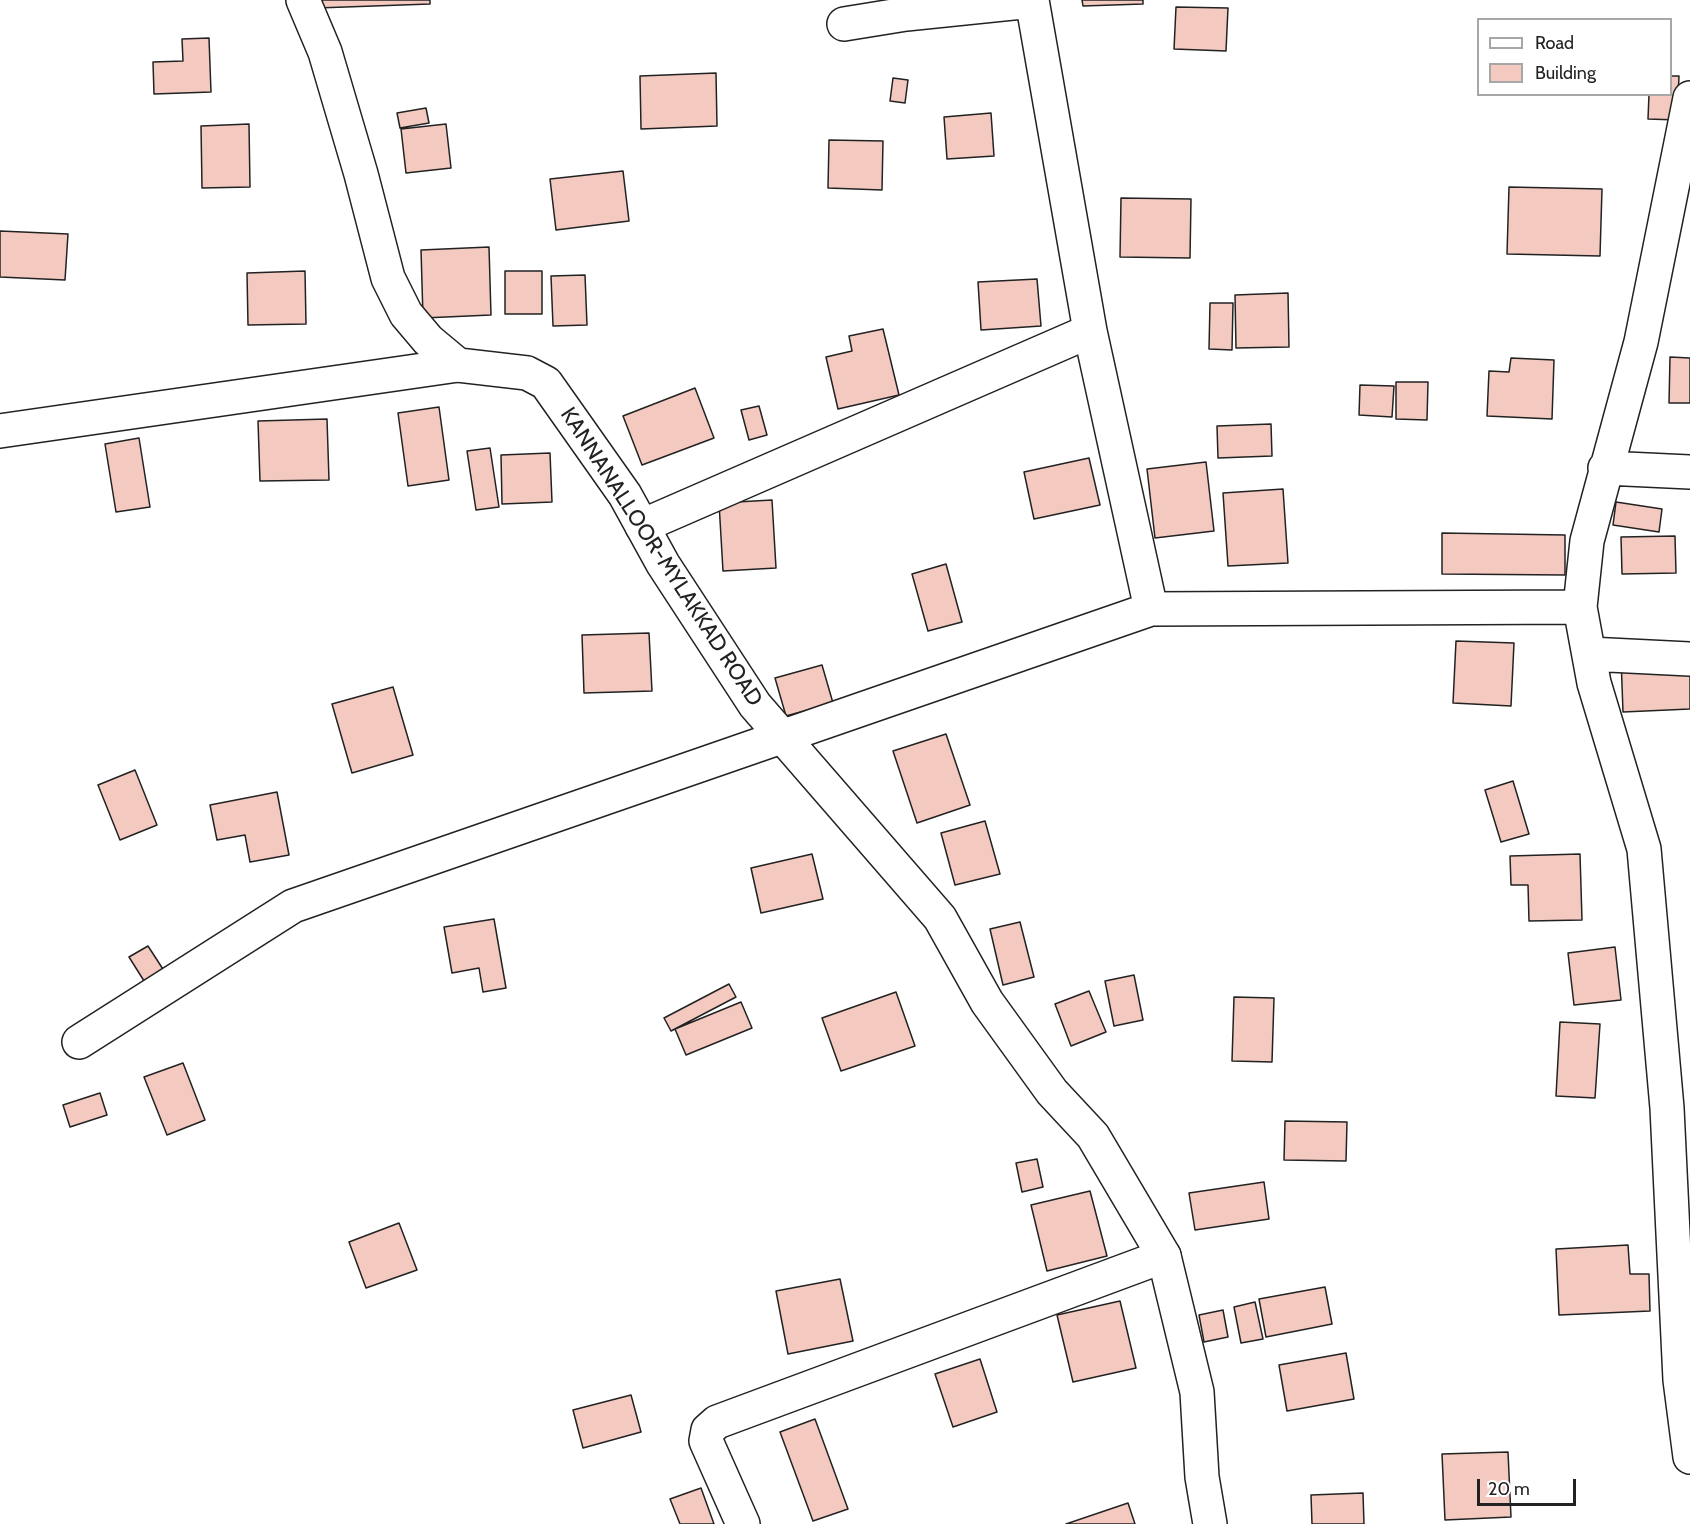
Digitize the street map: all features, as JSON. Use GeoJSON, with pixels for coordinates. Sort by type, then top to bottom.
{"type":"FeatureCollection","features":[{"type":"Feature","properties":{"kind":"street"},"geometry":{"type":"LineString","coordinates":[[303,0],[328,63],[361,174],[388,278],[406,314],[428,340],[458,365]]}},
{"type":"Feature","properties":{"kind":"street"},"geometry":{"type":"LineString","coordinates":[[844,24],[906,14],[1032,1],[1090,331],[1151,609]]}},
{"type":"Feature","properties":{"kind":"street"},"geometry":{"type":"LineString","coordinates":[[1690,99],[1682,178],[1641,342],[1587,541],[1580,607],[1594,683],[1644,849],[1667,1108],[1680,1380],[1690,1456]]}},
{"type":"Feature","properties":{"kind":"street"},"geometry":{"type":"LineString","coordinates":[[642,526],[1090,331]]}},
{"type":"Feature","properties":{"kind":"street","name":"KANNANALLOOR-MYLAKKAD ROAD"},"geometry":{"type":"LineString","coordinates":[[0,431],[458,365],[527,373],[546,383],[625,495],[720,653],[755,705],[940,918],[987,1002],[1052,1092],[1093,1136],[1164,1256],[1197,1392],[1202,1477],[1210,1524]]}},
{"type":"Feature","properties":{"kind":"street"},"geometry":{"type":"LineString","coordinates":[[1605,468],[1690,472]]}},
{"type":"Feature","properties":{"kind":"street"},"geometry":{"type":"LineString","coordinates":[[79,1042],[293,906],[1151,609],[1580,607]]}},
{"type":"Feature","properties":{"kind":"street"},"geometry":{"type":"LineString","coordinates":[[1589,654],[1690,659]]}},
{"type":"Feature","properties":{"kind":"street"},"geometry":{"type":"LineString","coordinates":[[743,1524],[706,1441],[708,1430],[717,1422],[1164,1256]]}},
{"type":"Feature","properties":{"kind":"building"},"geometry":{"type":"Polygon","coordinates":[[[316,0],[430,0],[430,4],[317,8],[316,0]]]}},
{"type":"Feature","properties":{"kind":"building"},"geometry":{"type":"Polygon","coordinates":[[[1082,0],[1143,0],[1143,4],[1083,6],[1082,0]]]}},
{"type":"Feature","properties":{"kind":"building"},"geometry":{"type":"Polygon","coordinates":[[[1176,7],[1228,8],[1226,51],[1174,49],[1176,7]]]}},
{"type":"Feature","properties":{"kind":"building"},"geometry":{"type":"Polygon","coordinates":[[[209,38],[211,92],[154,94],[153,62],[183,61],[182,39],[209,38]]]}},
{"type":"Feature","properties":{"kind":"building"},"geometry":{"type":"Polygon","coordinates":[[[716,73],[717,126],[641,129],[640,76],[716,73]]]}},
{"type":"Feature","properties":{"kind":"building"},"geometry":{"type":"Polygon","coordinates":[[[1672,76],[1679,76],[1677,120],[1648,119],[1649,96],[1672,96],[1672,76]]]}},
{"type":"Feature","properties":{"kind":"building"},"geometry":{"type":"Polygon","coordinates":[[[893,78],[908,80],[905,103],[890,101],[893,78]]]}},
{"type":"Feature","properties":{"kind":"building"},"geometry":{"type":"Polygon","coordinates":[[[426,108],[429,123],[400,128],[397,113],[426,108]]]}},
{"type":"Feature","properties":{"kind":"building"},"geometry":{"type":"Polygon","coordinates":[[[991,113],[994,156],[947,159],[944,117],[991,113]]]}},
{"type":"Feature","properties":{"kind":"building"},"geometry":{"type":"Polygon","coordinates":[[[249,124],[250,187],[202,188],[201,126],[249,124]]]}},
{"type":"Feature","properties":{"kind":"building"},"geometry":{"type":"Polygon","coordinates":[[[446,124],[451,168],[406,173],[401,129],[446,124]]]}},
{"type":"Feature","properties":{"kind":"building"},"geometry":{"type":"Polygon","coordinates":[[[829,140],[883,141],[882,190],[828,188],[829,140]]]}},
{"type":"Feature","properties":{"kind":"building"},"geometry":{"type":"Polygon","coordinates":[[[623,171],[629,221],[556,230],[550,179],[623,171]]]}},
{"type":"Feature","properties":{"kind":"building"},"geometry":{"type":"Polygon","coordinates":[[[1509,187],[1602,189],[1600,256],[1507,254],[1509,187]]]}},
{"type":"Feature","properties":{"kind":"building"},"geometry":{"type":"Polygon","coordinates":[[[1121,198],[1191,199],[1190,258],[1120,257],[1121,198]]]}},
{"type":"Feature","properties":{"kind":"building"},"geometry":{"type":"Polygon","coordinates":[[[0,231],[68,234],[65,280],[0,277],[0,231]]]}},
{"type":"Feature","properties":{"kind":"building"},"geometry":{"type":"Polygon","coordinates":[[[489,247],[491,315],[423,318],[421,250],[489,247]]]}},
{"type":"Feature","properties":{"kind":"building"},"geometry":{"type":"Polygon","coordinates":[[[305,271],[306,324],[248,325],[247,273],[305,271]]]}},
{"type":"Feature","properties":{"kind":"building"},"geometry":{"type":"Polygon","coordinates":[[[505,271],[542,271],[542,314],[505,314],[505,271]]]}},
{"type":"Feature","properties":{"kind":"building"},"geometry":{"type":"Polygon","coordinates":[[[585,275],[587,325],[553,326],[551,276],[585,275]]]}},
{"type":"Feature","properties":{"kind":"building"},"geometry":{"type":"Polygon","coordinates":[[[1037,279],[1041,326],[981,330],[978,282],[1037,279]]]}},
{"type":"Feature","properties":{"kind":"building"},"geometry":{"type":"Polygon","coordinates":[[[1288,293],[1289,347],[1236,348],[1235,295],[1288,293]]]}},
{"type":"Feature","properties":{"kind":"building"},"geometry":{"type":"Polygon","coordinates":[[[1210,303],[1233,303],[1232,350],[1209,349],[1210,303]]]}},
{"type":"Feature","properties":{"kind":"building"},"geometry":{"type":"Polygon","coordinates":[[[883,329],[899,395],[838,409],[826,357],[852,351],[849,336],[883,329]]]}},
{"type":"Feature","properties":{"kind":"building"},"geometry":{"type":"Polygon","coordinates":[[[1670,357],[1690,358],[1690,403],[1669,403],[1670,357]]]}},
{"type":"Feature","properties":{"kind":"building"},"geometry":{"type":"Polygon","coordinates":[[[1511,358],[1554,360],[1552,419],[1487,416],[1489,371],[1509,372],[1511,358]]]}},
{"type":"Feature","properties":{"kind":"building"},"geometry":{"type":"Polygon","coordinates":[[[1396,382],[1428,382],[1427,420],[1396,419],[1396,382]]]}},
{"type":"Feature","properties":{"kind":"building"},"geometry":{"type":"Polygon","coordinates":[[[1360,385],[1394,386],[1392,417],[1359,415],[1360,385]]]}},
{"type":"Feature","properties":{"kind":"building"},"geometry":{"type":"Polygon","coordinates":[[[695,388],[714,438],[642,465],[623,416],[695,388]]]}},
{"type":"Feature","properties":{"kind":"building"},"geometry":{"type":"Polygon","coordinates":[[[759,406],[767,435],[749,440],[741,410],[759,406]]]}},
{"type":"Feature","properties":{"kind":"building"},"geometry":{"type":"Polygon","coordinates":[[[439,407],[449,480],[408,486],[398,413],[439,407]]]}},
{"type":"Feature","properties":{"kind":"building"},"geometry":{"type":"Polygon","coordinates":[[[327,419],[329,480],[260,481],[258,421],[327,419]]]}},
{"type":"Feature","properties":{"kind":"building"},"geometry":{"type":"Polygon","coordinates":[[[1271,424],[1272,456],[1218,458],[1217,426],[1271,424]]]}},
{"type":"Feature","properties":{"kind":"building"},"geometry":{"type":"Polygon","coordinates":[[[139,438],[150,507],[116,512],[105,444],[139,438]]]}},
{"type":"Feature","properties":{"kind":"building"},"geometry":{"type":"Polygon","coordinates":[[[490,448],[499,507],[476,510],[467,451],[490,448]]]}},
{"type":"Feature","properties":{"kind":"building"},"geometry":{"type":"Polygon","coordinates":[[[550,453],[552,502],[502,504],[501,455],[550,453]]]}},
{"type":"Feature","properties":{"kind":"building"},"geometry":{"type":"Polygon","coordinates":[[[1089,458],[1100,505],[1034,519],[1024,472],[1089,458]]]}},
{"type":"Feature","properties":{"kind":"building"},"geometry":{"type":"Polygon","coordinates":[[[1206,462],[1214,531],[1155,538],[1147,469],[1206,462]]]}},
{"type":"Feature","properties":{"kind":"building"},"geometry":{"type":"Polygon","coordinates":[[[1283,489],[1288,563],[1228,566],[1223,493],[1283,489]]]}},
{"type":"Feature","properties":{"kind":"building"},"geometry":{"type":"Polygon","coordinates":[[[772,500],[776,568],[723,571],[719,503],[772,500]]]}},
{"type":"Feature","properties":{"kind":"building"},"geometry":{"type":"Polygon","coordinates":[[[1616,502],[1662,509],[1659,532],[1613,525],[1616,502]]]}},
{"type":"Feature","properties":{"kind":"building"},"geometry":{"type":"Polygon","coordinates":[[[1442,533],[1565,535],[1565,575],[1442,574],[1442,533]]]}},
{"type":"Feature","properties":{"kind":"building"},"geometry":{"type":"Polygon","coordinates":[[[1675,536],[1676,573],[1622,574],[1621,537],[1675,536]]]}},
{"type":"Feature","properties":{"kind":"building"},"geometry":{"type":"Polygon","coordinates":[[[946,564],[962,622],[928,631],[912,574],[946,564]]]}},
{"type":"Feature","properties":{"kind":"building"},"geometry":{"type":"Polygon","coordinates":[[[649,633],[652,691],[584,693],[582,635],[649,633]]]}},
{"type":"Feature","properties":{"kind":"building"},"geometry":{"type":"Polygon","coordinates":[[[1456,641],[1514,643],[1511,706],[1453,703],[1456,641]]]}},
{"type":"Feature","properties":{"kind":"building"},"geometry":{"type":"Polygon","coordinates":[[[1690,655],[1690,709],[1623,712],[1621,658],[1690,655]]]}},
{"type":"Feature","properties":{"kind":"building"},"geometry":{"type":"Polygon","coordinates":[[[822,665],[833,703],[786,716],[775,678],[822,665]]]}},
{"type":"Feature","properties":{"kind":"building"},"geometry":{"type":"Polygon","coordinates":[[[393,687],[413,755],[352,773],[332,704],[393,687]]]}},
{"type":"Feature","properties":{"kind":"building"},"geometry":{"type":"Polygon","coordinates":[[[946,734],[970,805],[917,823],[893,751],[946,734]]]}},
{"type":"Feature","properties":{"kind":"building"},"geometry":{"type":"Polygon","coordinates":[[[135,770],[157,825],[120,840],[98,785],[135,770]]]}},
{"type":"Feature","properties":{"kind":"building"},"geometry":{"type":"Polygon","coordinates":[[[1513,781],[1529,834],[1501,842],[1485,790],[1513,781]]]}},
{"type":"Feature","properties":{"kind":"building"},"geometry":{"type":"Polygon","coordinates":[[[277,792],[289,855],[250,862],[245,835],[217,840],[210,805],[277,792]]]}},
{"type":"Feature","properties":{"kind":"building"},"geometry":{"type":"Polygon","coordinates":[[[985,821],[1000,874],[955,885],[941,833],[985,821]]]}},
{"type":"Feature","properties":{"kind":"building"},"geometry":{"type":"Polygon","coordinates":[[[812,854],[823,899],[761,913],[751,868],[812,854]]]}},
{"type":"Feature","properties":{"kind":"building"},"geometry":{"type":"Polygon","coordinates":[[[1580,854],[1582,920],[1529,921],[1528,885],[1511,885],[1510,856],[1580,854]]]}},
{"type":"Feature","properties":{"kind":"building"},"geometry":{"type":"Polygon","coordinates":[[[494,919],[506,988],[483,992],[479,968],[452,973],[444,927],[494,919]]]}},
{"type":"Feature","properties":{"kind":"building"},"geometry":{"type":"Polygon","coordinates":[[[1020,922],[1034,977],[1003,985],[990,929],[1020,922]]]}},
{"type":"Feature","properties":{"kind":"building"},"geometry":{"type":"Polygon","coordinates":[[[148,946],[170,980],[151,992],[129,957],[148,946]]]}},
{"type":"Feature","properties":{"kind":"building"},"geometry":{"type":"Polygon","coordinates":[[[1615,947],[1621,1000],[1574,1005],[1568,953],[1615,947]]]}},
{"type":"Feature","properties":{"kind":"building"},"geometry":{"type":"Polygon","coordinates":[[[1134,975],[1143,1020],[1114,1026],[1105,981],[1134,975]]]}},
{"type":"Feature","properties":{"kind":"building"},"geometry":{"type":"Polygon","coordinates":[[[729,984],[736,997],[671,1031],[664,1018],[729,984]]]}},
{"type":"Feature","properties":{"kind":"building"},"geometry":{"type":"Polygon","coordinates":[[[1089,991],[1106,1032],[1071,1046],[1055,1004],[1089,991]]]}},
{"type":"Feature","properties":{"kind":"building"},"geometry":{"type":"Polygon","coordinates":[[[896,992],[915,1046],[841,1071],[822,1018],[896,992]]]}},
{"type":"Feature","properties":{"kind":"building"},"geometry":{"type":"Polygon","coordinates":[[[1234,997],[1274,998],[1272,1062],[1232,1061],[1234,997]]]}},
{"type":"Feature","properties":{"kind":"building"},"geometry":{"type":"Polygon","coordinates":[[[741,1002],[752,1028],[686,1055],[675,1029],[741,1002]]]}},
{"type":"Feature","properties":{"kind":"building"},"geometry":{"type":"Polygon","coordinates":[[[1560,1022],[1600,1024],[1595,1098],[1556,1096],[1560,1022]]]}},
{"type":"Feature","properties":{"kind":"building"},"geometry":{"type":"Polygon","coordinates":[[[183,1063],[205,1120],[167,1135],[144,1077],[183,1063]]]}},
{"type":"Feature","properties":{"kind":"building"},"geometry":{"type":"Polygon","coordinates":[[[100,1093],[107,1115],[70,1127],[63,1105],[100,1093]]]}},
{"type":"Feature","properties":{"kind":"building"},"geometry":{"type":"Polygon","coordinates":[[[1285,1121],[1347,1122],[1346,1161],[1284,1160],[1285,1121]]]}},
{"type":"Feature","properties":{"kind":"building"},"geometry":{"type":"Polygon","coordinates":[[[1037,1159],[1043,1187],[1022,1192],[1016,1163],[1037,1159]]]}},
{"type":"Feature","properties":{"kind":"building"},"geometry":{"type":"Polygon","coordinates":[[[1264,1182],[1269,1219],[1195,1230],[1189,1193],[1264,1182]]]}},
{"type":"Feature","properties":{"kind":"building"},"geometry":{"type":"Polygon","coordinates":[[[1090,1191],[1107,1256],[1047,1271],[1031,1205],[1090,1191]]]}},
{"type":"Feature","properties":{"kind":"building"},"geometry":{"type":"Polygon","coordinates":[[[399,1223],[417,1270],[366,1288],[349,1242],[399,1223]]]}},
{"type":"Feature","properties":{"kind":"building"},"geometry":{"type":"Polygon","coordinates":[[[1628,1245],[1630,1274],[1649,1274],[1650,1311],[1559,1315],[1556,1249],[1628,1245]]]}},
{"type":"Feature","properties":{"kind":"building"},"geometry":{"type":"Polygon","coordinates":[[[840,1279],[853,1341],[788,1354],[776,1291],[840,1279]]]}},
{"type":"Feature","properties":{"kind":"building"},"geometry":{"type":"Polygon","coordinates":[[[1325,1287],[1332,1324],[1266,1337],[1259,1299],[1325,1287]]]}},
{"type":"Feature","properties":{"kind":"building"},"geometry":{"type":"Polygon","coordinates":[[[1120,1301],[1136,1368],[1073,1382],[1057,1315],[1120,1301]]]}},
{"type":"Feature","properties":{"kind":"building"},"geometry":{"type":"Polygon","coordinates":[[[1255,1302],[1263,1339],[1241,1343],[1234,1307],[1255,1302]]]}},
{"type":"Feature","properties":{"kind":"building"},"geometry":{"type":"Polygon","coordinates":[[[1223,1310],[1228,1337],[1204,1342],[1199,1315],[1223,1310]]]}},
{"type":"Feature","properties":{"kind":"building"},"geometry":{"type":"Polygon","coordinates":[[[1346,1353],[1354,1399],[1287,1411],[1279,1365],[1346,1353]]]}},
{"type":"Feature","properties":{"kind":"building"},"geometry":{"type":"Polygon","coordinates":[[[980,1359],[997,1412],[953,1427],[935,1374],[980,1359]]]}},
{"type":"Feature","properties":{"kind":"building"},"geometry":{"type":"Polygon","coordinates":[[[631,1395],[641,1432],[583,1448],[573,1410],[631,1395]]]}},
{"type":"Feature","properties":{"kind":"building"},"geometry":{"type":"Polygon","coordinates":[[[815,1419],[848,1509],[813,1521],[780,1432],[815,1419]]]}},
{"type":"Feature","properties":{"kind":"building"},"geometry":{"type":"Polygon","coordinates":[[[1508,1452],[1511,1517],[1445,1520],[1442,1454],[1508,1452]]]}},
{"type":"Feature","properties":{"kind":"building"},"geometry":{"type":"Polygon","coordinates":[[[701,1488],[714,1524],[680,1524],[670,1499],[701,1488]]]}},
{"type":"Feature","properties":{"kind":"building"},"geometry":{"type":"Polygon","coordinates":[[[1363,1493],[1364,1524],[1312,1524],[1311,1495],[1363,1493]]]}},
{"type":"Feature","properties":{"kind":"building"},"geometry":{"type":"Polygon","coordinates":[[[1128,1503],[1135,1524],[1066,1524],[1128,1503]]]}}]}
